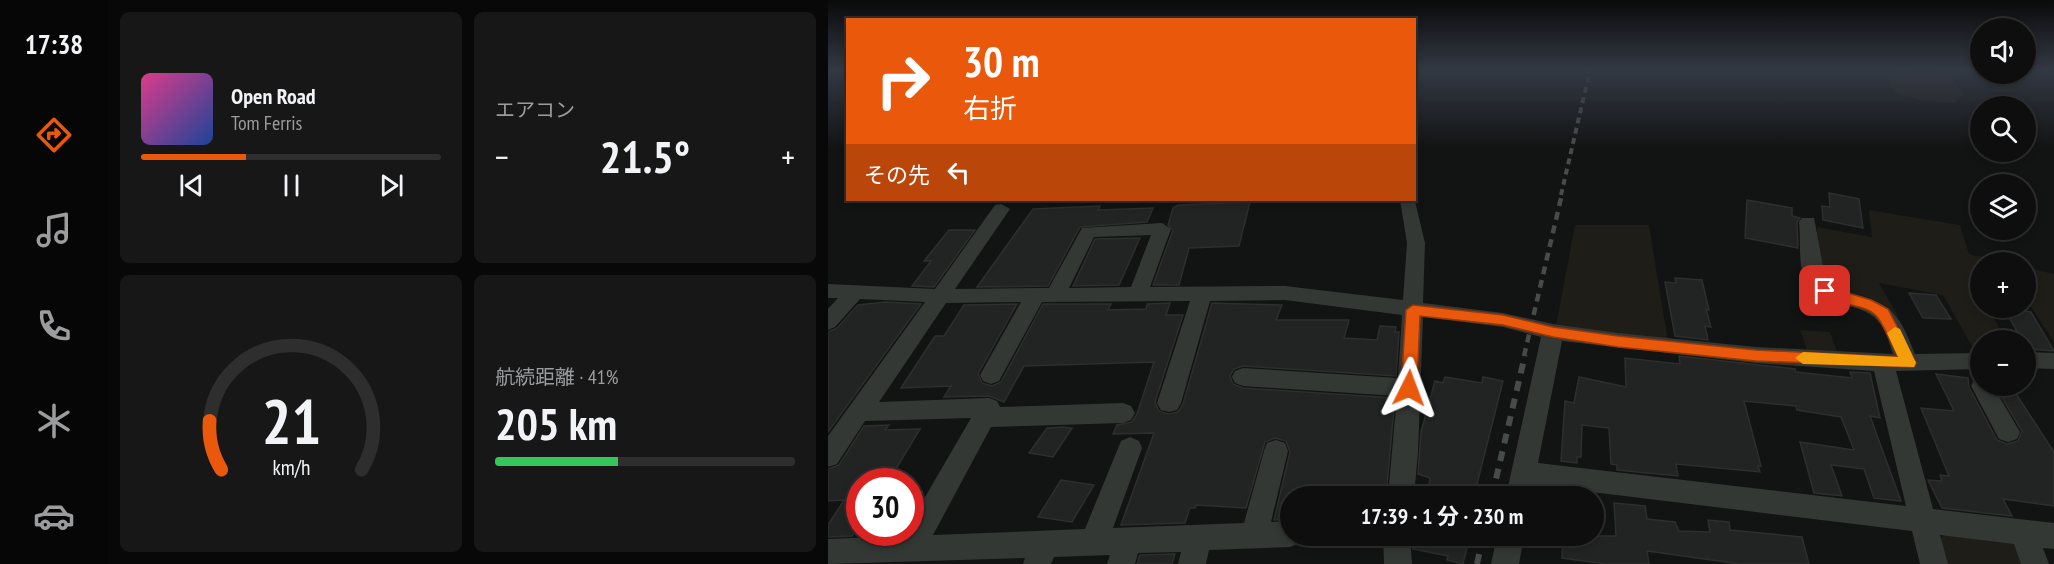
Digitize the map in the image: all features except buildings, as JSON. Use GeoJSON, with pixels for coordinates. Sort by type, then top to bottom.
{"type":"FeatureCollection","features":[{"type":"Feature","properties":{"kind":"street"},"geometry":{"type":"LineString","coordinates":[[1402,486],[1416,243],[1408,201]]}},
{"type":"Feature","properties":{"kind":"street"},"geometry":{"type":"LineString","coordinates":[[828,456],[1001,209]]}},
{"type":"Feature","properties":{"kind":"street"},"geometry":{"type":"LineString","coordinates":[[1808,222],[1814,279],[1825,291],[1844,299],[1866,304],[1883,313],[1908,363]]}},
{"type":"Feature","properties":{"kind":"street"},"geometry":{"type":"LineString","coordinates":[[991,375],[1088,232],[1162,229],[1138,294]]}},
{"type":"Feature","properties":{"kind":"street"},"geometry":{"type":"LineString","coordinates":[[828,291],[942,296],[1285,293],[1503,320],[1553,332],[1756,355],[1883,363],[1970,361]]}},
{"type":"Feature","properties":{"kind":"street"},"geometry":{"type":"LineString","coordinates":[[828,322],[855,292]]}},
{"type":"Feature","properties":{"kind":"street"},"geometry":{"type":"LineString","coordinates":[[1169,403],[1203,292]]}},
{"type":"Feature","properties":{"kind":"street"},"geometry":{"type":"LineString","coordinates":[[1553,332],[1521,484],[1921,520],[2054,536]]}},
{"type":"Feature","properties":{"kind":"street"},"geometry":{"type":"LineString","coordinates":[[2036,360],[2054,361]]}},
{"type":"Feature","properties":{"kind":"street"},"geometry":{"type":"LineString","coordinates":[[1883,363],[1934,564]]}},
{"type":"Feature","properties":{"kind":"street"},"geometry":{"type":"LineString","coordinates":[[1243,377],[1409,388]]}},
{"type":"Feature","properties":{"kind":"street"},"geometry":{"type":"LineString","coordinates":[[1988,396],[2008,432]]}},
{"type":"Feature","properties":{"kind":"street"},"geometry":{"type":"LineString","coordinates":[[860,412],[989,408],[912,549]]}},
{"type":"Feature","properties":{"kind":"street"},"geometry":{"type":"LineString","coordinates":[[984,417],[1124,413]]}},
{"type":"Feature","properties":{"kind":"street"},"geometry":{"type":"LineString","coordinates":[[1094,542],[1130,448]]}},
{"type":"Feature","properties":{"kind":"street"},"geometry":{"type":"LineString","coordinates":[[1254,536],[1276,451]]}},
{"type":"Feature","properties":{"kind":"street"},"geometry":{"type":"LineString","coordinates":[[2023,532],[2035,564]]}},
{"type":"Feature","properties":{"kind":"street"},"geometry":{"type":"LineString","coordinates":[[828,553],[880,557],[912,549],[963,556],[1041,554],[1094,542],[1125,552],[1195,551],[1254,536],[1280,535]]}},
{"type":"Feature","properties":{"kind":"street"},"geometry":{"type":"LineString","coordinates":[[1397,546],[1398,564]]}},
{"type":"Feature","properties":{"kind":"street"},"geometry":{"type":"LineString","coordinates":[[1505,564],[1509,546]]}},
{"type":"Feature","properties":{"kind":"shaded area"},"geometry":{"type":"Polygon","coordinates":[[[1908,96],[1961,96],[1954,103],[1923,101],[1908,96]]]}},
{"type":"Feature","properties":{"kind":"shaded area"},"geometry":{"type":"Polygon","coordinates":[[[1869,210],[1960,225],[1970,254],[1970,318],[1994,318],[2000,330],[1970,330],[1970,343],[1943,295],[1879,283],[1898,316],[1896,318],[1838,295],[1817,280],[1817,227],[1872,237],[1869,210]]]}},
{"type":"Feature","properties":{"kind":"shaded area"},"geometry":{"type":"Polygon","coordinates":[[[1575,225],[1649,225],[1668,342],[1556,326],[1575,225]]]}},
{"type":"Feature","properties":{"kind":"shaded area"},"geometry":{"type":"Polygon","coordinates":[[[2036,270],[2054,274],[2054,342],[2036,315],[2036,270]]]}},
{"type":"Feature","properties":{"kind":"shaded area"},"geometry":{"type":"Polygon","coordinates":[[[1800,330],[1830,332],[1839,357],[1809,355],[1800,330]]]}},
{"type":"Feature","properties":{"kind":"shaded area"},"geometry":{"type":"Polygon","coordinates":[[[1946,534],[2014,541],[2027,564],[1946,564],[1939,539],[1946,534]]]}},
{"type":"Feature","properties":{"kind":"railway"},"geometry":{"type":"LineString","coordinates":[[1561,195],[1584,96]]}},
{"type":"Feature","properties":{"kind":"railway"},"geometry":{"type":"LineString","coordinates":[[1524,356],[1562,194]]}},
{"type":"Feature","properties":{"kind":"railway"},"geometry":{"type":"LineString","coordinates":[[1494,486],[1525,355]]}},
{"type":"Feature","properties":{"kind":"railway"},"geometry":{"type":"LineString","coordinates":[[1477,564],[1481,546]]}},
{"type":"Feature","properties":{"kind":"slow traffic"},"geometry":{"type":"LineString","coordinates":[[1803,358],[1908,363],[1895,333]]}},
{"type":"Feature","properties":{"kind":"route"},"geometry":{"type":"LineString","coordinates":[[1409,388],[1413,310],[1503,320],[1553,332],[1618,341],[1756,355],[1908,363],[1883,313],[1866,304],[1844,299],[1825,291]]}}]}
